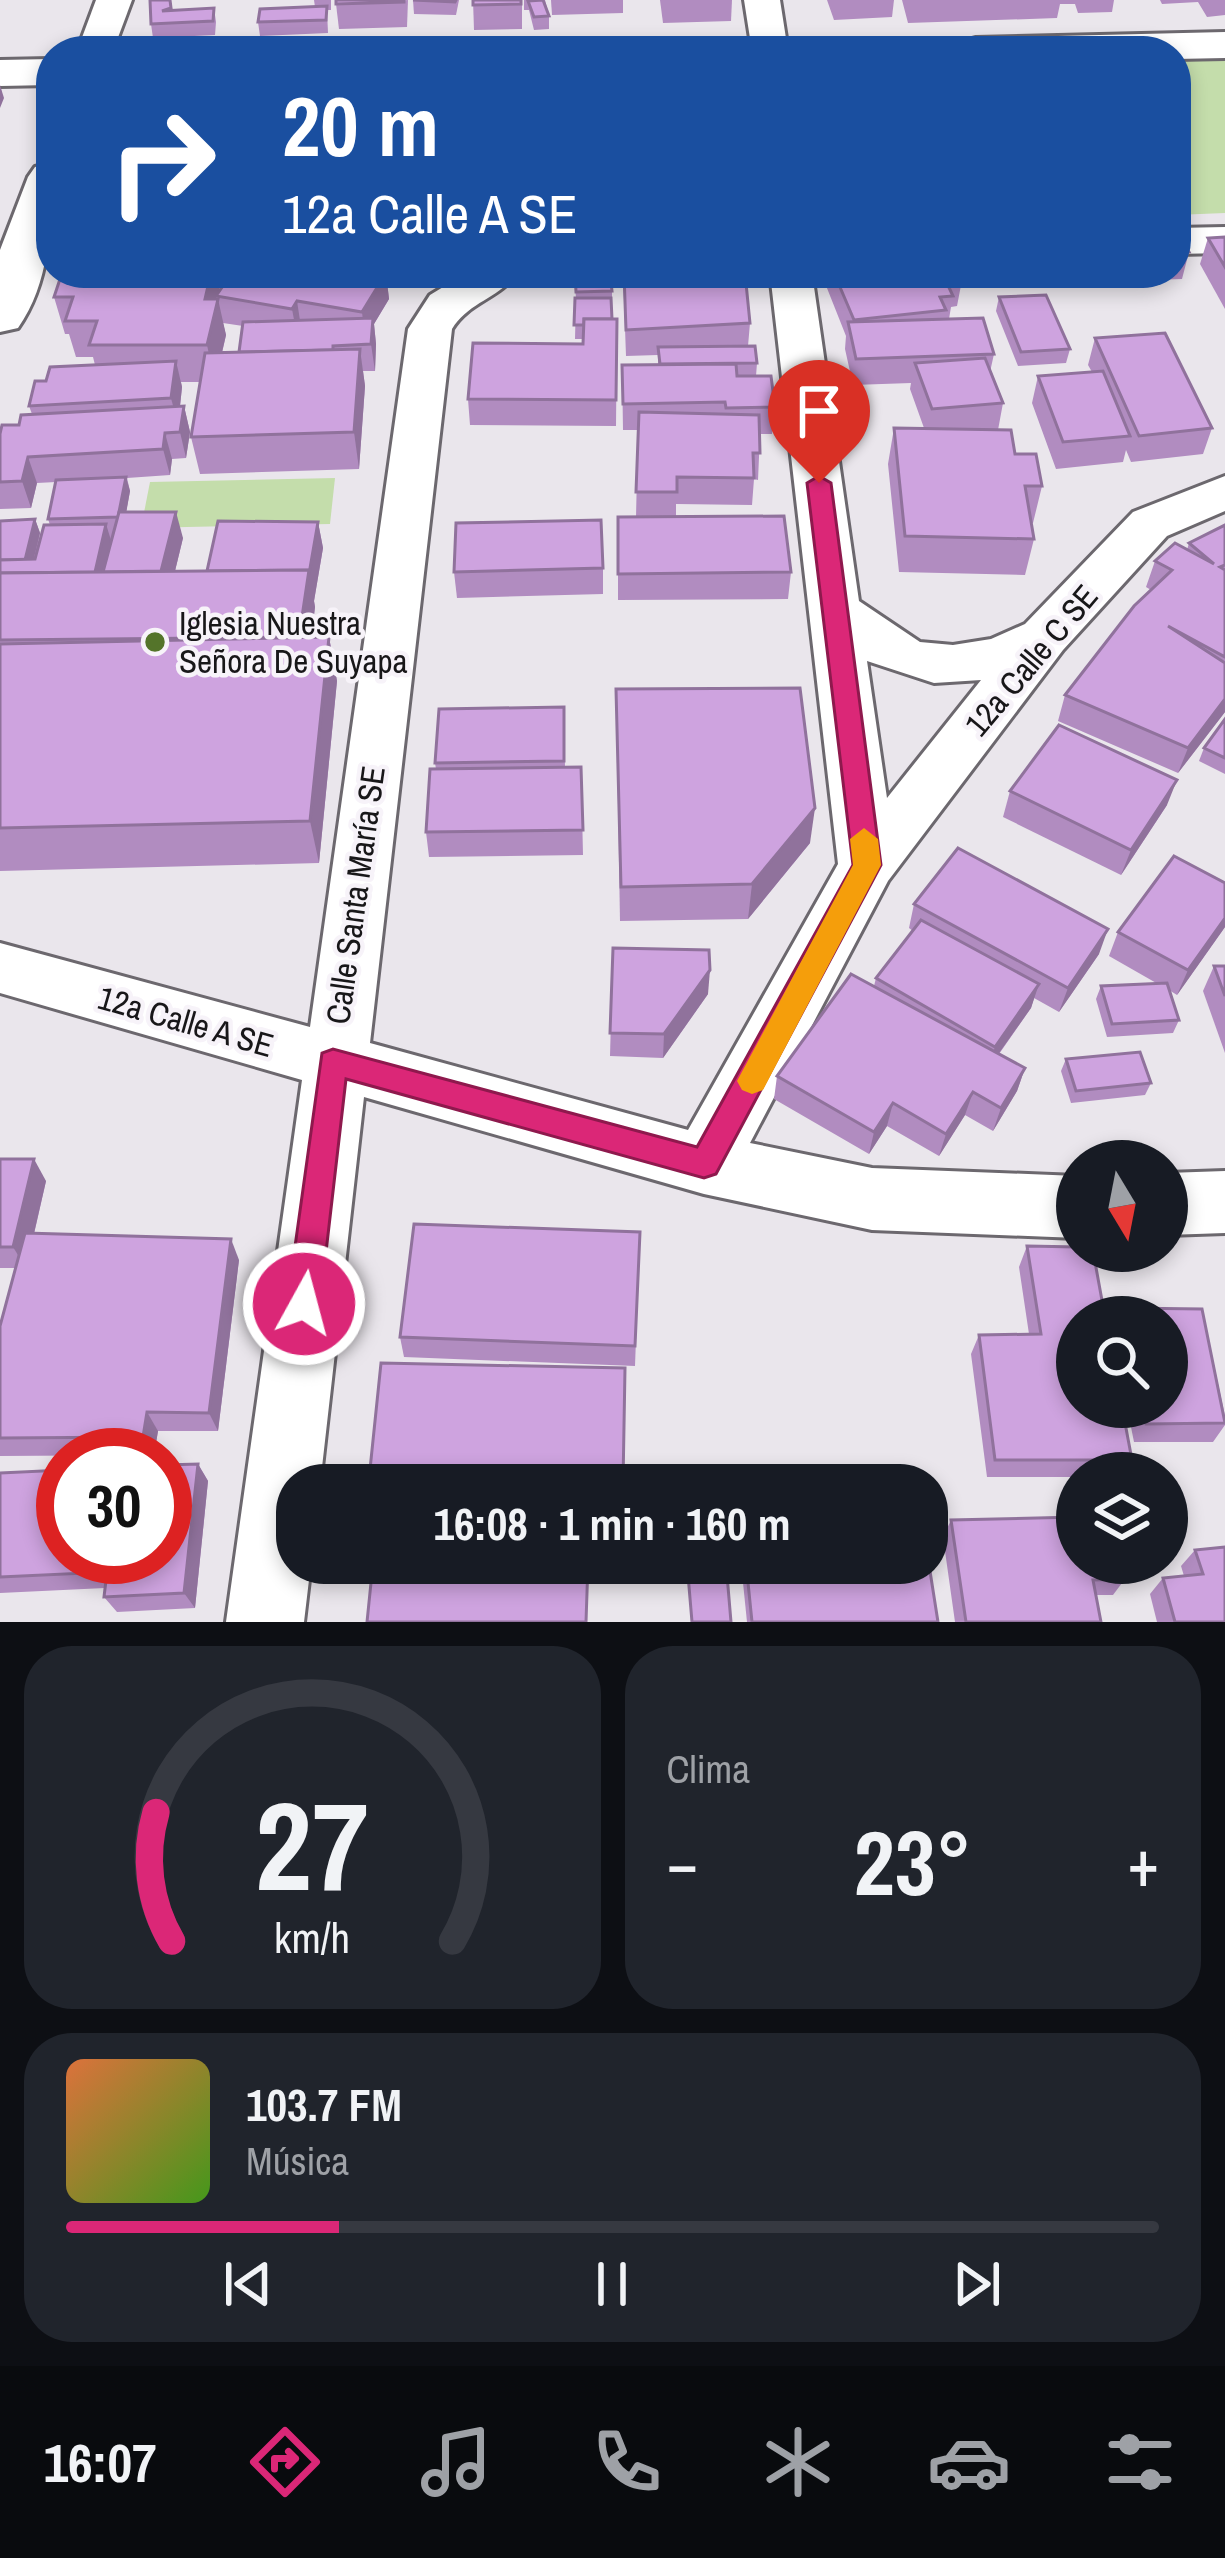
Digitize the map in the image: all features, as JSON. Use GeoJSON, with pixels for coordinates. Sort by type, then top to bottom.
{"type":"FeatureCollection","features":[{"type":"Feature","properties":{"kind":"street"},"geometry":{"type":"LineString","coordinates":[[101,36],[114,0]]}},
{"type":"Feature","properties":{"kind":"street"},"geometry":{"type":"LineString","coordinates":[[762,0],[768,36]]}},
{"type":"Feature","properties":{"kind":"street"},"geometry":{"type":"LineString","coordinates":[[1191,46],[1225,45]]}},
{"type":"Feature","properties":{"kind":"street"},"geometry":{"type":"LineString","coordinates":[[0,73],[36,72]]}},
{"type":"Feature","properties":{"kind":"street"},"geometry":{"type":"LineString","coordinates":[[0,317],[12,254],[36,207]]}},
{"type":"Feature","properties":{"kind":"street"},"geometry":{"type":"LineString","coordinates":[[1191,241],[1225,240]]}},
{"type":"Feature","properties":{"kind":"street","name":"Calle Santa María SE"},"geometry":{"type":"LineString","coordinates":[[265,1622],[430,329],[445,304],[471,288]]}},
{"type":"Feature","properties":{"kind":"street"},"geometry":{"type":"LineString","coordinates":[[793,288],[867,865]]}},
{"type":"Feature","properties":{"kind":"street","name":"12a Calle C SE"},"geometry":{"type":"LineString","coordinates":[[704,1164],[867,865],[1043,638],[1150,524],[1225,492]]}},
{"type":"Feature","properties":{"kind":"street"},"geometry":{"type":"LineString","coordinates":[[836,610],[878,643],[929,662],[985,661],[1043,638]]}},
{"type":"Feature","properties":{"kind":"street","name":"12a Calle A SE"},"geometry":{"type":"LineString","coordinates":[[0,968],[704,1164],[872,1199],[1056,1206]]}},
{"type":"Feature","properties":{"kind":"street"},"geometry":{"type":"LineString","coordinates":[[1188,1203],[1225,1202]]}},
{"type":"Feature","properties":{"kind":"green space"},"geometry":{"type":"Polygon","coordinates":[[[1225,57],[1225,213],[1191,214],[1191,58],[1225,57]]]}},
{"type":"Feature","properties":{"kind":"green space"},"geometry":{"type":"Polygon","coordinates":[[[335,478],[330,524],[141,528],[150,482],[335,478]]]}},
{"type":"Feature","properties":{"kind":"building"},"geometry":{"type":"Polygon","coordinates":[[[150,0],[170,0],[171,8],[162,11],[214,8],[213,21],[151,24],[150,0]]]}},
{"type":"Feature","properties":{"kind":"building"},"geometry":{"type":"Polygon","coordinates":[[[336,0],[404,0],[404,2],[336,4],[336,0]]]}},
{"type":"Feature","properties":{"kind":"building"},"geometry":{"type":"Polygon","coordinates":[[[473,0],[521,0],[521,4],[473,5],[473,0]]]}},
{"type":"Feature","properties":{"kind":"building"},"geometry":{"type":"Polygon","coordinates":[[[543,0],[549,16],[534,17],[528,1],[543,0]]]}},
{"type":"Feature","properties":{"kind":"building"},"geometry":{"type":"Polygon","coordinates":[[[327,6],[326,20],[258,22],[260,9],[327,6]]]}},
{"type":"Feature","properties":{"kind":"building"},"geometry":{"type":"Polygon","coordinates":[[[1225,237],[1225,267],[1208,238],[1225,237]]]}},
{"type":"Feature","properties":{"kind":"building"},"geometry":{"type":"Polygon","coordinates":[[[57,288],[208,288],[205,299],[218,299],[207,345],[89,345],[97,321],[65,321],[73,297],[54,297],[57,288]]]}},
{"type":"Feature","properties":{"kind":"building"},"geometry":{"type":"Polygon","coordinates":[[[222,288],[377,288],[362,312],[297,301],[292,309],[216,296],[222,288]]]}},
{"type":"Feature","properties":{"kind":"building"},"geometry":{"type":"Polygon","coordinates":[[[576,288],[612,291],[576,292],[576,288]]]}},
{"type":"Feature","properties":{"kind":"building"},"geometry":{"type":"Polygon","coordinates":[[[625,288],[746,288],[750,323],[626,330],[625,288]]]}},
{"type":"Feature","properties":{"kind":"building"},"geometry":{"type":"Polygon","coordinates":[[[840,288],[949,288],[953,296],[940,297],[946,310],[854,320],[840,288]]]}},
{"type":"Feature","properties":{"kind":"building"},"geometry":{"type":"Polygon","coordinates":[[[1046,295],[1070,349],[1021,352],[999,297],[1046,295]]]}},
{"type":"Feature","properties":{"kind":"building"},"geometry":{"type":"Polygon","coordinates":[[[575,298],[611,298],[612,319],[584,319],[584,325],[574,325],[575,298]]]}},
{"type":"Feature","properties":{"kind":"building"},"geometry":{"type":"Polygon","coordinates":[[[373,318],[371,344],[333,346],[333,350],[239,352],[243,322],[373,318]]]}},
{"type":"Feature","properties":{"kind":"building"},"geometry":{"type":"Polygon","coordinates":[[[983,318],[994,354],[856,359],[848,322],[983,318]]]}},
{"type":"Feature","properties":{"kind":"building"},"geometry":{"type":"Polygon","coordinates":[[[584,319],[617,319],[616,400],[468,399],[473,343],[583,344],[584,319]]]}},
{"type":"Feature","properties":{"kind":"building"},"geometry":{"type":"Polygon","coordinates":[[[1165,333],[1212,428],[1139,436],[1095,338],[1165,333]]]}},
{"type":"Feature","properties":{"kind":"building"},"geometry":{"type":"Polygon","coordinates":[[[755,346],[757,363],[660,364],[658,347],[755,346]]]}},
{"type":"Feature","properties":{"kind":"building"},"geometry":{"type":"Polygon","coordinates":[[[360,349],[354,432],[191,437],[205,353],[360,349]]]}},
{"type":"Feature","properties":{"kind":"building"},"geometry":{"type":"Polygon","coordinates":[[[985,358],[1003,403],[932,409],[915,363],[985,358]]]}},
{"type":"Feature","properties":{"kind":"building"},"geometry":{"type":"Polygon","coordinates":[[[176,361],[171,398],[29,406],[35,381],[46,381],[50,367],[176,361]]]}},
{"type":"Feature","properties":{"kind":"building"},"geometry":{"type":"Polygon","coordinates":[[[736,364],[737,376],[771,376],[775,407],[726,408],[725,402],[623,404],[622,365],[736,364]]]}},
{"type":"Feature","properties":{"kind":"building"},"geometry":{"type":"Polygon","coordinates":[[[1103,371],[1130,436],[1063,442],[1038,376],[1103,371]]]}},
{"type":"Feature","properties":{"kind":"building"},"geometry":{"type":"Polygon","coordinates":[[[184,406],[180,432],[165,433],[163,449],[28,457],[22,481],[0,482],[2,425],[19,425],[21,415],[184,406]]]}},
{"type":"Feature","properties":{"kind":"building"},"geometry":{"type":"Polygon","coordinates":[[[639,412],[759,415],[760,453],[753,453],[754,478],[677,477],[677,492],[636,492],[639,412]]]}},
{"type":"Feature","properties":{"kind":"building"},"geometry":{"type":"Polygon","coordinates":[[[894,428],[1011,430],[1015,454],[1036,454],[1042,486],[1025,486],[1034,539],[905,536],[894,428]]]}},
{"type":"Feature","properties":{"kind":"building"},"geometry":{"type":"Polygon","coordinates":[[[126,477],[118,517],[48,519],[56,480],[126,477]]]}},
{"type":"Feature","properties":{"kind":"building"},"geometry":{"type":"Polygon","coordinates":[[[119,512],[176,512],[161,571],[103,572],[119,512]]]}},
{"type":"Feature","properties":{"kind":"building"},"geometry":{"type":"Polygon","coordinates":[[[784,516],[791,572],[618,574],[618,517],[784,516]]]}},
{"type":"Feature","properties":{"kind":"building"},"geometry":{"type":"Polygon","coordinates":[[[35,519],[25,560],[0,560],[0,521],[35,519]]]}},
{"type":"Feature","properties":{"kind":"building"},"geometry":{"type":"Polygon","coordinates":[[[601,520],[603,568],[454,572],[456,523],[601,520]]]}},
{"type":"Feature","properties":{"kind":"building"},"geometry":{"type":"Polygon","coordinates":[[[218,521],[318,522],[309,574],[309,570],[207,571],[218,521]]]}},
{"type":"Feature","properties":{"kind":"building"},"geometry":{"type":"Polygon","coordinates":[[[106,524],[95,572],[0,573],[0,560],[35,559],[44,525],[106,524]]]}},
{"type":"Feature","properties":{"kind":"building"},"geometry":{"type":"Polygon","coordinates":[[[1225,525],[1225,565],[1220,567],[1225,570],[1225,657],[1168,626],[1225,663],[1225,699],[1188,748],[1065,695],[1134,606],[1172,570],[1155,561],[1175,543],[1214,564],[1189,543],[1225,525]]]}},
{"type":"Feature","properties":{"kind":"building"},"geometry":{"type":"Polygon","coordinates":[[[309,570],[299,637],[0,640],[0,573],[309,570]]]}},
{"type":"Feature","properties":{"kind":"building"},"geometry":{"type":"Polygon","coordinates":[[[329,637],[310,821],[0,828],[0,644],[329,637]]]}},
{"type":"Feature","properties":{"kind":"building"},"geometry":{"type":"Polygon","coordinates":[[[800,688],[815,808],[752,884],[621,887],[616,689],[800,688]]]}},
{"type":"Feature","properties":{"kind":"building"},"geometry":{"type":"Polygon","coordinates":[[[564,707],[564,761],[435,763],[439,709],[564,707]]]}},
{"type":"Feature","properties":{"kind":"building"},"geometry":{"type":"Polygon","coordinates":[[[1225,719],[1225,758],[1204,748],[1225,719]]]}},
{"type":"Feature","properties":{"kind":"building"},"geometry":{"type":"Polygon","coordinates":[[[1059,725],[1177,780],[1131,850],[1010,791],[1059,725]]]}},
{"type":"Feature","properties":{"kind":"building"},"geometry":{"type":"Polygon","coordinates":[[[581,767],[583,830],[426,832],[430,769],[581,767]]]}},
{"type":"Feature","properties":{"kind":"building"},"geometry":{"type":"Polygon","coordinates":[[[958,848],[1108,929],[1068,988],[914,904],[958,848]]]}},
{"type":"Feature","properties":{"kind":"building"},"geometry":{"type":"Polygon","coordinates":[[[1174,856],[1225,883],[1225,918],[1188,970],[1118,932],[1174,856]]]}},
{"type":"Feature","properties":{"kind":"building"},"geometry":{"type":"Polygon","coordinates":[[[921,920],[1039,984],[995,1047],[876,978],[921,920]]]}},
{"type":"Feature","properties":{"kind":"building"},"geometry":{"type":"Polygon","coordinates":[[[613,948],[709,950],[710,970],[664,1034],[610,1033],[613,948]]]}},
{"type":"Feature","properties":{"kind":"building"},"geometry":{"type":"Polygon","coordinates":[[[1214,966],[1225,966],[1225,996],[1214,966]]]}},
{"type":"Feature","properties":{"kind":"building"},"geometry":{"type":"Polygon","coordinates":[[[851,974],[1025,1068],[1001,1108],[973,1092],[946,1134],[893,1103],[874,1132],[777,1076],[851,974]]]}},
{"type":"Feature","properties":{"kind":"building"},"geometry":{"type":"Polygon","coordinates":[[[1167,983],[1179,1020],[1112,1024],[1101,986],[1167,983]]]}},
{"type":"Feature","properties":{"kind":"building"},"geometry":{"type":"Polygon","coordinates":[[[1140,1052],[1151,1083],[1076,1091],[1066,1059],[1140,1052]]]}},
{"type":"Feature","properties":{"kind":"building"},"geometry":{"type":"Polygon","coordinates":[[[0,1159],[34,1159],[13,1247],[0,1247],[0,1159]]]}},
{"type":"Feature","properties":{"kind":"building"},"geometry":{"type":"Polygon","coordinates":[[[414,1224],[640,1232],[635,1346],[400,1337],[414,1224]]]}},
{"type":"Feature","properties":{"kind":"building"},"geometry":{"type":"Polygon","coordinates":[[[25,1233],[231,1239],[209,1413],[147,1412],[144,1428],[36,1428],[36,1438],[0,1438],[0,1326],[25,1233]]]}},
{"type":"Feature","properties":{"kind":"building"},"geometry":{"type":"Polygon","coordinates":[[[1027,1246],[1056,1247],[1056,1272],[1097,1272],[1101,1296],[1056,1296],[1056,1428],[1126,1428],[1130,1452],[1056,1452],[1056,1460],[995,1460],[979,1335],[1041,1334],[1027,1246]]]}},
{"type":"Feature","properties":{"kind":"building"},"geometry":{"type":"Polygon","coordinates":[[[1188,1309],[1202,1309],[1225,1423],[1188,1423],[1188,1309]]]}},
{"type":"Feature","properties":{"kind":"building"},"geometry":{"type":"Polygon","coordinates":[[[381,1363],[625,1368],[623,1464],[371,1464],[381,1363]]]}},
{"type":"Feature","properties":{"kind":"building"},"geometry":{"type":"Polygon","coordinates":[[[192,1464],[198,1464],[192,1519],[192,1464]]]}},
{"type":"Feature","properties":{"kind":"building"},"geometry":{"type":"Polygon","coordinates":[[[36,1471],[36,1575],[0,1577],[0,1473],[36,1471]]]}},
{"type":"Feature","properties":{"kind":"building"},"geometry":{"type":"Polygon","coordinates":[[[1056,1518],[1056,1584],[1094,1584],[1101,1622],[966,1622],[951,1520],[1056,1518]]]}},
{"type":"Feature","properties":{"kind":"building"},"geometry":{"type":"Polygon","coordinates":[[[1225,1547],[1225,1622],[1175,1622],[1165,1584],[1188,1584],[1188,1576],[1203,1574],[1195,1550],[1225,1547]]]}},
{"type":"Feature","properties":{"kind":"building"},"geometry":{"type":"Polygon","coordinates":[[[106,1584],[185,1584],[184,1593],[104,1597],[106,1584]]]}},
{"type":"Feature","properties":{"kind":"building"},"geometry":{"type":"Polygon","coordinates":[[[371,1584],[587,1584],[586,1622],[367,1622],[371,1584]]]}},
{"type":"Feature","properties":{"kind":"building"},"geometry":{"type":"Polygon","coordinates":[[[689,1584],[728,1584],[731,1622],[692,1622],[689,1584]]]}},
{"type":"Feature","properties":{"kind":"building"},"geometry":{"type":"Polygon","coordinates":[[[748,1584],[932,1584],[938,1622],[752,1622],[748,1584]]]}},
{"type":"Feature","properties":{"kind":"slow traffic"},"geometry":{"type":"LineString","coordinates":[[752,1081],[867,865],[864,839]]}},
{"type":"Feature","properties":{"kind":"place","name":"Iglesia Nuestra Señora De Suyapa"},"geometry":{"type":"Point","coordinates":[155,642]}},
{"type":"Feature","properties":{"kind":"route"},"geometry":{"type":"LineString","coordinates":[[304,1304],[333,1062],[704,1164],[867,865],[819,483]]}}]}
